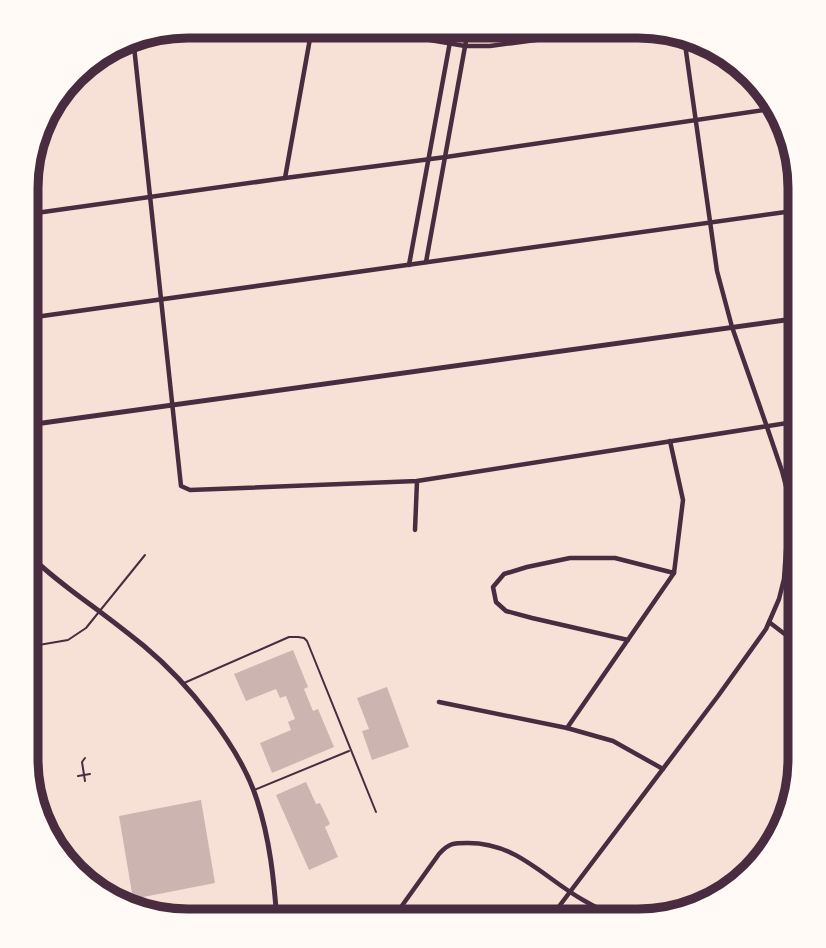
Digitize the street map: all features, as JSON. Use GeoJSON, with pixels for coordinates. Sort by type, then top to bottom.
{"type":"FeatureCollection","features":[{"type":"Feature","properties":{"kind":"street"},"geometry":{"type":"LineString","coordinates":[[422,38],[465,46],[490,46],[549,38]]}},
{"type":"Feature","properties":{"kind":"street"},"geometry":{"type":"LineString","coordinates":[[409,265],[450,38]]}},
{"type":"Feature","properties":{"kind":"street"},"geometry":{"type":"LineString","coordinates":[[426,262],[466,38]]}},
{"type":"Feature","properties":{"kind":"street"},"geometry":{"type":"LineString","coordinates":[[285,178],[310,39]]}},
{"type":"Feature","properties":{"kind":"street"},"geometry":{"type":"LineString","coordinates":[[685,47],[717,271],[732,327],[782,471],[787,497]]}},
{"type":"Feature","properties":{"kind":"street"},"geometry":{"type":"LineString","coordinates":[[134,49],[181,486],[190,490],[416,481],[787,423]]}},
{"type":"Feature","properties":{"kind":"street"},"geometry":{"type":"LineString","coordinates":[[38,213],[429,160],[765,110]]}},
{"type":"Feature","properties":{"kind":"street"},"geometry":{"type":"LineString","coordinates":[[38,317],[787,212]]}},
{"type":"Feature","properties":{"kind":"street"},"geometry":{"type":"LineString","coordinates":[[38,424],[787,320]]}},
{"type":"Feature","properties":{"kind":"street"},"geometry":{"type":"LineString","coordinates":[[567,728],[674,573],[683,500],[670,441]]}},
{"type":"Feature","properties":{"kind":"street"},"geometry":{"type":"LineString","coordinates":[[415,530],[416,481]]}},
{"type":"Feature","properties":{"kind":"street"},"geometry":{"type":"LineString","coordinates":[[557,909],[718,696],[769,622],[784,579],[787,536]]}},
{"type":"Feature","properties":{"kind":"street"},"geometry":{"type":"LineString","coordinates":[[628,640],[506,611],[496,602],[494,586],[505,574],[570,558],[615,558],[674,573]]}},
{"type":"Feature","properties":{"kind":"street"},"geometry":{"type":"LineString","coordinates":[[39,564],[146,648],[183,683],[214,721],[236,754],[253,791],[266,833],[276,909]]}},
{"type":"Feature","properties":{"kind":"street"},"geometry":{"type":"LineString","coordinates":[[769,622],[787,636]]}},
{"type":"Feature","properties":{"kind":"street"},"geometry":{"type":"LineString","coordinates":[[439,702],[567,728],[613,741],[663,769]]}},
{"type":"Feature","properties":{"kind":"street"},"geometry":{"type":"LineString","coordinates":[[400,909],[447,845],[477,843],[503,848],[524,859],[570,892],[603,909]]}},
{"type":"Feature","properties":{"kind":"lane"},"geometry":{"type":"LineString","coordinates":[[39,645],[68,640],[86,628],[145,555]]}},
{"type":"Feature","properties":{"kind":"lane"},"geometry":{"type":"LineString","coordinates":[[183,683],[289,637],[303,638],[307,641],[376,812]]}},
{"type":"Feature","properties":{"kind":"lane"},"geometry":{"type":"LineString","coordinates":[[253,791],[351,750]]}},
{"type":"Feature","properties":{"kind":"path"},"geometry":{"type":"LineString","coordinates":[[82,762],[85,758]]}},
{"type":"Feature","properties":{"kind":"path"},"geometry":{"type":"LineString","coordinates":[[78,759],[82,762],[85,780]]}},
{"type":"Feature","properties":{"kind":"path"},"geometry":{"type":"LineString","coordinates":[[78,776],[90,774]]}},
{"type":"Feature","properties":{"kind":"building"},"geometry":{"type":"Polygon","coordinates":[[[293,650],[308,687],[304,689],[313,711],[318,709],[334,747],[272,773],[260,743],[291,730],[288,722],[295,719],[286,696],[280,698],[276,689],[246,701],[234,674],[293,650]]]}},
{"type":"Feature","properties":{"kind":"building"},"geometry":{"type":"Polygon","coordinates":[[[387,687],[409,747],[372,760],[362,731],[369,729],[357,698],[387,687]]]}},
{"type":"Feature","properties":{"kind":"building"},"geometry":{"type":"Polygon","coordinates":[[[306,782],[316,804],[320,803],[330,824],[325,827],[338,857],[309,870],[276,795],[306,782]]]}},
{"type":"Feature","properties":{"kind":"building"},"geometry":{"type":"Polygon","coordinates":[[[201,800],[215,883],[133,899],[119,816],[201,800]]]}}]}
